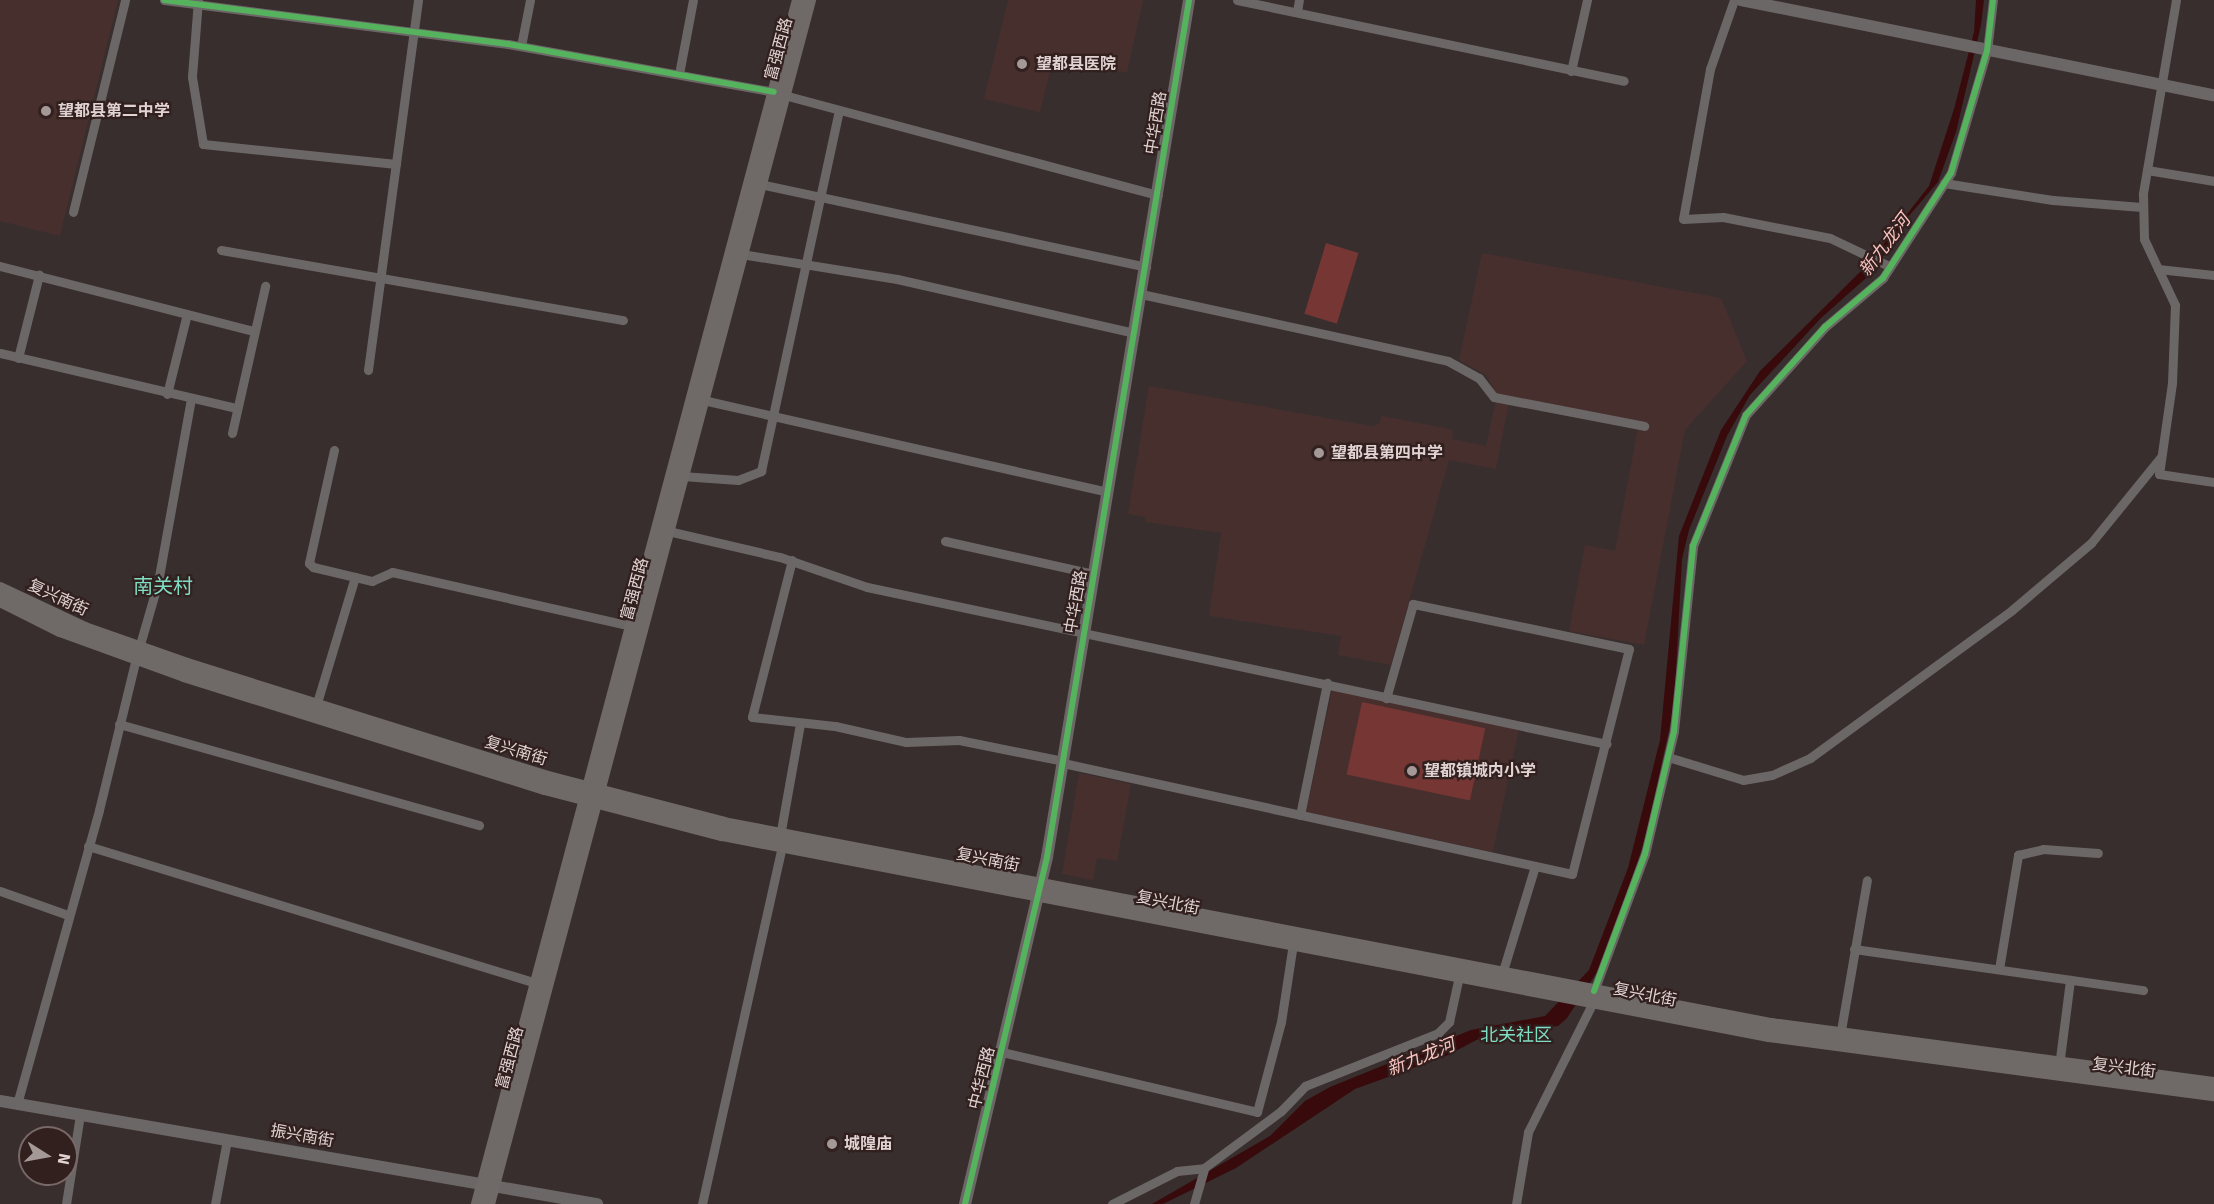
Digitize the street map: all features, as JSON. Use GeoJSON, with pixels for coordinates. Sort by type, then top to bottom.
{"type":"FeatureCollection","features":[{"type":"Feature","properties":{"kind":"main road","name":"富强西路"},"geometry":{"type":"LineString","coordinates":[[488,1185],[537,983],[668,531],[760,184],[799,0]]}},
{"type":"Feature","properties":{"kind":"main road","name":"富强西路"},"geometry":{"type":"LineString","coordinates":[[488,1185],[592,796],[632,626],[779,94],[809,0]]}},
{"type":"Feature","properties":{"kind":"main road","name":"复兴南街"},"geometry":{"type":"LineString","coordinates":[[0,589],[64,621],[137,653],[592,796],[781,841],[1040,891]]}},
{"type":"Feature","properties":{"kind":"main road","name":"复兴南街"},"geometry":{"type":"LineString","coordinates":[[0,600],[60,630],[316,706],[592,796]]}},
{"type":"Feature","properties":{"kind":"main road","name":"复兴北街"},"geometry":{"type":"LineString","coordinates":[[1040,891],[1460,976],[1563,990]]}},
{"type":"Feature","properties":{"kind":"main road","name":"复兴北街"},"geometry":{"type":"LineString","coordinates":[[1040,891],[1502,974],[1563,990],[1823,1044],[2214,1094]]}},
{"type":"Feature","properties":{"kind":"main road","name":"复兴北街"},"geometry":{"type":"LineString","coordinates":[[1591,996],[1840,1036],[2059,1066],[2214,1084]]}},
{"type":"Feature","properties":{"kind":"main road"},"geometry":{"type":"LineString","coordinates":[[478,1204],[488,1185]]}},
{"type":"Feature","properties":{"kind":"main road"},"geometry":{"type":"LineString","coordinates":[[488,1185],[488,1204]]}},
{"type":"Feature","properties":{"kind":"street"},"geometry":{"type":"LineString","coordinates":[[73,212],[125,0]]}},
{"type":"Feature","properties":{"kind":"street"},"geometry":{"type":"LineString","coordinates":[[164,0],[198,2],[414,30],[679,74],[779,94],[1158,195]]}},
{"type":"Feature","properties":{"kind":"street"},"geometry":{"type":"LineString","coordinates":[[368,370],[418,0]]}},
{"type":"Feature","properties":{"kind":"street"},"geometry":{"type":"LineString","coordinates":[[521,46],[530,0]]}},
{"type":"Feature","properties":{"kind":"street"},"geometry":{"type":"LineString","coordinates":[[679,74],[693,0]]}},
{"type":"Feature","properties":{"kind":"street","name":"中华西路"},"geometry":{"type":"LineString","coordinates":[[965,1204],[1040,891],[1189,0]]}},
{"type":"Feature","properties":{"kind":"street"},"geometry":{"type":"LineString","coordinates":[[1237,0],[1624,81]]}},
{"type":"Feature","properties":{"kind":"street"},"geometry":{"type":"LineString","coordinates":[[1297,12],[1299,0]]}},
{"type":"Feature","properties":{"kind":"street"},"geometry":{"type":"LineString","coordinates":[[1571,71],[1587,0]]}},
{"type":"Feature","properties":{"kind":"street"},"geometry":{"type":"LineString","coordinates":[[1734,0],[1710,69],[1683,219],[1723,217],[1830,238],[1890,266]]}},
{"type":"Feature","properties":{"kind":"street"},"geometry":{"type":"LineString","coordinates":[[1741,0],[2214,95]]}},
{"type":"Feature","properties":{"kind":"street"},"geometry":{"type":"LineString","coordinates":[[1516,1204],[1528,1132],[1591,996],[1635,886],[1677,713],[1690,557],[1741,427],[1825,327],[1883,278],[1944,183],[1959,156],[1987,51],[1993,0]]}},
{"type":"Feature","properties":{"kind":"street"},"geometry":{"type":"LineString","coordinates":[[2176,0],[2146,170],[2142,207],[2144,239],[2175,305],[2172,383],[2159,474],[2214,482]]}},
{"type":"Feature","properties":{"kind":"street"},"geometry":{"type":"LineString","coordinates":[[198,2],[192,77],[203,144],[396,164]]}},
{"type":"Feature","properties":{"kind":"street"},"geometry":{"type":"LineString","coordinates":[[682,476],[751,478],[761,471],[839,111]]}},
{"type":"Feature","properties":{"kind":"street"},"geometry":{"type":"LineString","coordinates":[[2146,170],[2214,181]]}},
{"type":"Feature","properties":{"kind":"street"},"geometry":{"type":"LineString","coordinates":[[1944,183],[2053,200],[2142,207]]}},
{"type":"Feature","properties":{"kind":"street"},"geometry":{"type":"LineString","coordinates":[[760,184],[822,195],[1146,267]]}},
{"type":"Feature","properties":{"kind":"street"},"geometry":{"type":"LineString","coordinates":[[221,250],[624,320]]}},
{"type":"Feature","properties":{"kind":"street"},"geometry":{"type":"LineString","coordinates":[[741,254],[1027,306],[1135,333]]}},
{"type":"Feature","properties":{"kind":"street"},"geometry":{"type":"LineString","coordinates":[[0,266],[253,331]]}},
{"type":"Feature","properties":{"kind":"street"},"geometry":{"type":"LineString","coordinates":[[2158,269],[2214,275]]}},
{"type":"Feature","properties":{"kind":"street"},"geometry":{"type":"LineString","coordinates":[[18,358],[39,275]]}},
{"type":"Feature","properties":{"kind":"street"},"geometry":{"type":"LineString","coordinates":[[232,433],[253,331],[265,286]]}},
{"type":"Feature","properties":{"kind":"street"},"geometry":{"type":"LineString","coordinates":[[1141,294],[1448,361],[1479,378],[1494,397],[1644,426]]}},
{"type":"Feature","properties":{"kind":"street"},"geometry":{"type":"LineString","coordinates":[[167,394],[187,314]]}},
{"type":"Feature","properties":{"kind":"street"},"geometry":{"type":"LineString","coordinates":[[0,353],[167,394],[237,408]]}},
{"type":"Feature","properties":{"kind":"street"},"geometry":{"type":"LineString","coordinates":[[17,1104],[158,582],[191,399]]}},
{"type":"Feature","properties":{"kind":"street"},"geometry":{"type":"LineString","coordinates":[[703,400],[1108,492]]}},
{"type":"Feature","properties":{"kind":"street"},"geometry":{"type":"LineString","coordinates":[[334,450],[309,563],[372,581],[392,572],[632,626]]}},
{"type":"Feature","properties":{"kind":"street"},"geometry":{"type":"LineString","coordinates":[[1668,757],[1743,780],[1772,775],[1810,758],[2012,610],[2091,543],[2162,457]]}},
{"type":"Feature","properties":{"kind":"street"},"geometry":{"type":"LineString","coordinates":[[668,531],[792,560],[867,587],[1085,631],[1607,744]]}},
{"type":"Feature","properties":{"kind":"street"},"geometry":{"type":"LineString","coordinates":[[945,541],[1094,574]]}},
{"type":"Feature","properties":{"kind":"street"},"geometry":{"type":"LineString","coordinates":[[792,560],[752,717],[835,726],[906,742],[959,740],[1572,874],[1607,744],[1629,649],[1413,604],[1386,698]]}},
{"type":"Feature","properties":{"kind":"street"},"geometry":{"type":"LineString","coordinates":[[316,706],[355,577]]}},
{"type":"Feature","properties":{"kind":"street"},"geometry":{"type":"LineString","coordinates":[[1300,815],[1328,684]]}},
{"type":"Feature","properties":{"kind":"street"},"geometry":{"type":"LineString","coordinates":[[119,724],[479,825]]}},
{"type":"Feature","properties":{"kind":"street"},"geometry":{"type":"LineString","coordinates":[[702,1204],[781,841],[800,724]]}},
{"type":"Feature","properties":{"kind":"street"},"geometry":{"type":"LineString","coordinates":[[88,846],[537,983]]}},
{"type":"Feature","properties":{"kind":"street"},"geometry":{"type":"LineString","coordinates":[[1999,969],[2018,855],[2043,849],[2098,854]]}},
{"type":"Feature","properties":{"kind":"street"},"geometry":{"type":"LineString","coordinates":[[1502,974],[1535,866]]}},
{"type":"Feature","properties":{"kind":"street"},"geometry":{"type":"LineString","coordinates":[[1840,1036],[1867,880]]}},
{"type":"Feature","properties":{"kind":"street"},"geometry":{"type":"LineString","coordinates":[[0,891],[68,915]]}},
{"type":"Feature","properties":{"kind":"street"},"geometry":{"type":"LineString","coordinates":[[1002,1052],[1257,1112],[1281,1022],[1293,944]]}},
{"type":"Feature","properties":{"kind":"street"},"geometry":{"type":"LineString","coordinates":[[1854,949],[2143,990]]}},
{"type":"Feature","properties":{"kind":"street"},"geometry":{"type":"LineString","coordinates":[[1194,1204],[1203,1171],[1281,1111],[1298,1090],[1446,1028],[1460,976]]}},
{"type":"Feature","properties":{"kind":"street"},"geometry":{"type":"LineString","coordinates":[[2059,1066],[2070,980]]}},
{"type":"Feature","properties":{"kind":"street","name":"振兴南街"},"geometry":{"type":"LineString","coordinates":[[0,1101],[597,1204]]}},
{"type":"Feature","properties":{"kind":"street"},"geometry":{"type":"LineString","coordinates":[[66,1204],[80,1115]]}},
{"type":"Feature","properties":{"kind":"street"},"geometry":{"type":"LineString","coordinates":[[215,1204],[227,1140]]}},
{"type":"Feature","properties":{"kind":"street"},"geometry":{"type":"LineString","coordinates":[[1112,1204],[1177,1171],[1203,1171]]}},
{"type":"Feature","properties":{"kind":"shaded area","name":"望都县第二中学"},"geometry":{"type":"Polygon","coordinates":[[[0,0],[118,0],[60,236],[0,221],[0,0]]]}},
{"type":"Feature","properties":{"kind":"shaded area","name":"望都县医院"},"geometry":{"type":"Polygon","coordinates":[[[1008,0],[1143,0],[1127,73],[1054,55],[1040,112],[984,99],[1008,0]]]}},
{"type":"Feature","properties":{"kind":"shaded area"},"geometry":{"type":"Polygon","coordinates":[[[1326,243],[1359,253],[1337,324],[1304,314],[1326,243]]]}},
{"type":"Feature","properties":{"kind":"shaded area","name":"望都县第四中学"},"geometry":{"type":"Polygon","coordinates":[[[1482,253],[1721,298],[1747,361],[1685,430],[1644,645],[1569,631],[1585,545],[1615,551],[1639,422],[1510,397],[1496,469],[1449,460],[1391,665],[1338,655],[1341,636],[1209,616],[1221,533],[1146,522],[1146,517],[1128,514],[1149,386],[1372,426],[1380,423],[1381,416],[1446,428],[1453,431],[1452,439],[1486,446],[1497,395],[1486,375],[1459,360],[1482,253]]]}},
{"type":"Feature","properties":{"kind":"shaded area","name":"望都镇城内小学"},"geometry":{"type":"Polygon","coordinates":[[[1332,690],[1519,730],[1493,852],[1306,812],[1332,690]]]}},
{"type":"Feature","properties":{"kind":"shaded area"},"geometry":{"type":"Polygon","coordinates":[[[1362,702],[1485,728],[1470,801],[1347,774],[1362,702]]]}},
{"type":"Feature","properties":{"kind":"shaded area"},"geometry":{"type":"Polygon","coordinates":[[[1079,773],[1131,784],[1117,861],[1097,858],[1093,880],[1062,874],[1079,773]]]}},
{"type":"Feature","properties":{"kind":"water","name":"新九龙河"},"geometry":{"type":"Polygon","coordinates":[[[1976,0],[1984,0],[1981,25],[1956,132],[1938,182],[1908,217],[1873,272],[1821,318],[1750,395],[1727,436],[1689,530],[1682,559],[1674,707],[1645,840],[1601,966],[1567,1018],[1558,1026],[1486,1035],[1446,1056],[1355,1089],[1236,1168],[1163,1204],[1152,1204],[1270,1136],[1305,1101],[1330,1087],[1471,1030],[1545,1016],[1589,970],[1628,868],[1660,740],[1679,536],[1721,430],[1760,371],[1867,265],[1929,186],[1954,109],[1974,32],[1976,0]]]}},
{"type":"Feature","properties":{"kind":"cycle path"},"geometry":{"type":"LineString","coordinates":[[164,0],[508,44],[774,92]]}},
{"type":"Feature","properties":{"kind":"cycle path"},"geometry":{"type":"LineString","coordinates":[[965,1204],[1047,857],[1189,0]]}},
{"type":"Feature","properties":{"kind":"cycle path"},"geometry":{"type":"LineString","coordinates":[[1594,991],[1645,854],[1674,731],[1693,546],[1746,415],[1825,327],[1883,278],[1951,173],[1987,51],[1993,0]]}},
{"type":"Feature","properties":{"kind":"place","name":"望都县医院"},"geometry":{"type":"Point","coordinates":[1022,64]}},
{"type":"Feature","properties":{"kind":"place","name":"望都县第二中学"},"geometry":{"type":"Point","coordinates":[46,111]}},
{"type":"Feature","properties":{"kind":"place","name":"望都县第四中学"},"geometry":{"type":"Point","coordinates":[1319,453]}},
{"type":"Feature","properties":{"kind":"place","name":"望都镇城内小学"},"geometry":{"type":"Point","coordinates":[1412,771]}},
{"type":"Feature","properties":{"kind":"place","name":"城隍庙"},"geometry":{"type":"Point","coordinates":[832,1144]}},
{"type":"Feature","properties":{"kind":"district","name":"南关村"},"geometry":{"type":"Point","coordinates":[163,586]}},
{"type":"Feature","properties":{"kind":"district","name":"北关社区"},"geometry":{"type":"Point","coordinates":[1516,1035]}}]}
